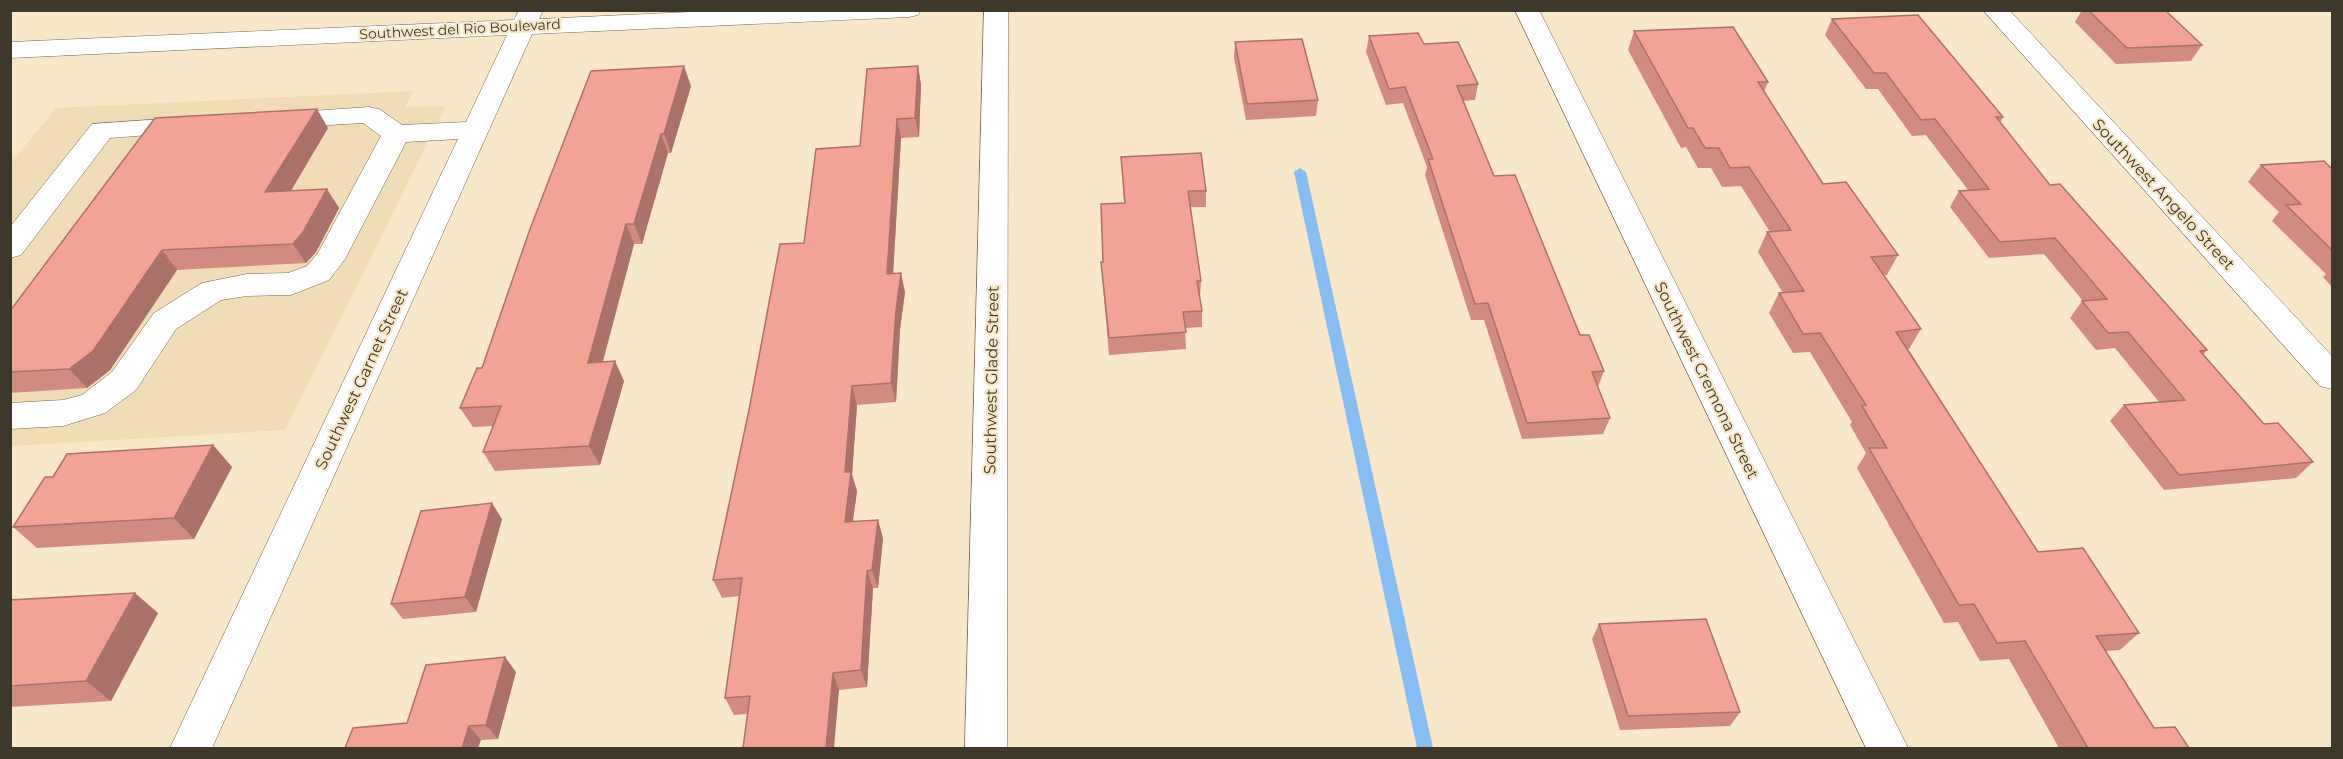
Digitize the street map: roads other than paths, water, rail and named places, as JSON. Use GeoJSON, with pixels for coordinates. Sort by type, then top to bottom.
{"type":"FeatureCollection","features":[{"type":"Feature","properties":{"kind":"street","name":"Southwest del Rio Boulevard"},"geometry":{"type":"LineString","coordinates":[[20,49],[528,18],[909,10]]}},
{"type":"Feature","properties":{"kind":"street","name":"Southwest Glade Street"},"geometry":{"type":"LineString","coordinates":[[986,748],[996,10]]}},
{"type":"Feature","properties":{"kind":"street","name":"Southwest Cremona Street"},"geometry":{"type":"LineString","coordinates":[[1527,10],[1887,748]]}},
{"type":"Feature","properties":{"kind":"street","name":"Southwest Angelo Street"},"geometry":{"type":"LineString","coordinates":[[1995,10],[2332,377]]}},
{"type":"Feature","properties":{"kind":"street","name":"Southwest Garnet Street"},"geometry":{"type":"LineString","coordinates":[[191,748],[528,18]]}},
{"type":"Feature","properties":{"kind":"street"},"geometry":{"type":"LineString","coordinates":[[10,70],[20,49]]}},
{"type":"Feature","properties":{"kind":"street"},"geometry":{"type":"LineString","coordinates":[[253,122],[369,115],[396,134],[476,130]]}},
{"type":"Feature","properties":{"kind":"street"},"geometry":{"type":"LineString","coordinates":[[10,248],[102,130],[218,123]]}},
{"type":"Feature","properties":{"kind":"street"},"geometry":{"type":"LineString","coordinates":[[10,416],[63,413],[93,404],[124,381],[165,321],[213,291],[248,285],[291,284],[318,273],[330,259],[396,134]]}},
{"type":"Feature","properties":{"kind":"waterway"},"geometry":{"type":"LineString","coordinates":[[1300,172],[1425,748]]}}]}
